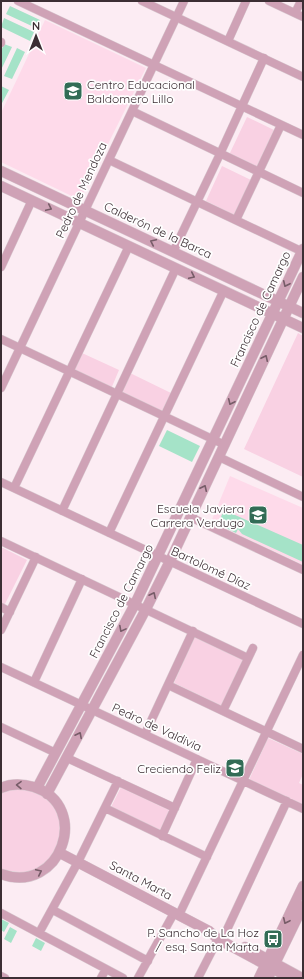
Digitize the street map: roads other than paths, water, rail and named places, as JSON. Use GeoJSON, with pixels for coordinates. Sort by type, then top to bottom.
{"type":"FeatureCollection","features":[{"type":"Feature","properties":{"kind":"street"},"geometry":{"type":"LineString","coordinates":[[18,1],[303,135]]}},
{"type":"Feature","properties":{"kind":"street"},"geometry":{"type":"LineString","coordinates":[[142,1],[303,77]]}},
{"type":"Feature","properties":{"kind":"street","name":"Pedro de Mendoza"},"geometry":{"type":"LineString","coordinates":[[1,388],[184,1]]}},
{"type":"Feature","properties":{"kind":"street"},"geometry":{"type":"LineString","coordinates":[[228,41],[246,1]]}},
{"type":"Feature","properties":{"kind":"street"},"geometry":{"type":"LineString","coordinates":[[269,1],[303,17]]}},
{"type":"Feature","properties":{"kind":"street"},"geometry":{"type":"LineString","coordinates":[[295,13],[300,1]]}},
{"type":"Feature","properties":{"kind":"street"},"geometry":{"type":"LineString","coordinates":[[173,252],[264,58]]}},
{"type":"Feature","properties":{"kind":"street"},"geometry":{"type":"LineString","coordinates":[[132,111],[303,193]]}},
{"type":"Feature","properties":{"kind":"street"},"geometry":{"type":"LineString","coordinates":[[236,220],[281,124]]}},
{"type":"Feature","properties":{"kind":"street"},"geometry":{"type":"LineString","coordinates":[[108,160],[303,251]]}},
{"type":"Feature","properties":{"kind":"street","name":"Calderón de la Barca"},"geometry":{"type":"LineString","coordinates":[[1,171],[303,313]]}},
{"type":"Feature","properties":{"kind":"street"},"geometry":{"type":"LineString","coordinates":[[1,186],[303,328]]}},
{"type":"Feature","properties":{"kind":"street"},"geometry":{"type":"LineString","coordinates":[[1,267],[32,200]]}},
{"type":"Feature","properties":{"kind":"street"},"geometry":{"type":"LineString","coordinates":[[14,488],[129,246]]}},
{"type":"Feature","properties":{"kind":"street","name":"Francisco de Camargo"},"geometry":{"type":"LineString","coordinates":[[37,788],[159,556],[278,301],[303,251]]}},
{"type":"Feature","properties":{"kind":"street"},"geometry":{"type":"LineString","coordinates":[[62,511],[176,268]]}},
{"type":"Feature","properties":{"kind":"street","name":"Francisco de Camargo"},"geometry":{"type":"LineString","coordinates":[[47,794],[170,562],[303,277]]}},
{"type":"Feature","properties":{"kind":"street"},"geometry":{"type":"LineString","coordinates":[[109,533],[224,290]]}},
{"type":"Feature","properties":{"kind":"street"},"geometry":{"type":"LineString","coordinates":[[1,339],[225,445]]}},
{"type":"Feature","properties":{"kind":"street"},"geometry":{"type":"LineString","coordinates":[[219,457],[303,497]]}},
{"type":"Feature","properties":{"kind":"street","name":"Bartolomé Díaz"},"geometry":{"type":"LineString","coordinates":[[1,482],[303,624]]}},
{"type":"Feature","properties":{"kind":"street"},"geometry":{"type":"LineString","coordinates":[[190,517],[303,570]]}},
{"type":"Feature","properties":{"kind":"street"},"geometry":{"type":"LineString","coordinates":[[1,541],[248,658]]}},
{"type":"Feature","properties":{"kind":"street"},"geometry":{"type":"LineString","coordinates":[[1,630],[36,557]]}},
{"type":"Feature","properties":{"kind":"street"},"geometry":{"type":"LineString","coordinates":[[34,682],[82,579]]}},
{"type":"Feature","properties":{"kind":"street"},"geometry":{"type":"LineString","coordinates":[[1,608],[10,612]]}},
{"type":"Feature","properties":{"kind":"street"},"geometry":{"type":"LineString","coordinates":[[145,734],[192,632]]}},
{"type":"Feature","properties":{"kind":"street"},"geometry":{"type":"LineString","coordinates":[[223,711],[253,648]]}},
{"type":"Feature","properties":{"kind":"street"},"geometry":{"type":"LineString","coordinates":[[138,978],[177,914],[207,856],[303,655]]}},
{"type":"Feature","properties":{"kind":"street","name":"Pedro de Valdivia"},"geometry":{"type":"LineString","coordinates":[[1,667],[303,809]]}},
{"type":"Feature","properties":{"kind":"street"},"geometry":{"type":"LineString","coordinates":[[168,685],[303,749]]}},
{"type":"Feature","properties":{"kind":"street"},"geometry":{"type":"LineString","coordinates":[[2,729],[56,753]]}},
{"type":"Feature","properties":{"kind":"street"},"geometry":{"type":"LineString","coordinates":[[67,758],[175,808]]}},
{"type":"Feature","properties":{"kind":"street"},"geometry":{"type":"LineString","coordinates":[[162,836],[197,759]]}},
{"type":"Feature","properties":{"kind":"street"},"geometry":{"type":"LineString","coordinates":[[39,933],[78,862],[118,781]]}},
{"type":"Feature","properties":{"kind":"street"},"geometry":{"type":"LineString","coordinates":[[1,788],[17,784],[37,788],[47,794],[58,806],[64,821],[65,837],[60,853],[51,864],[39,873],[24,877],[2,875]]}},
{"type":"Feature","properties":{"kind":"street"},"geometry":{"type":"LineString","coordinates":[[198,978],[221,937],[287,801]]}},
{"type":"Feature","properties":{"kind":"street"},"geometry":{"type":"LineString","coordinates":[[105,808],[207,856]]}},
{"type":"Feature","properties":{"kind":"street","name":"Santa Marta"},"geometry":{"type":"LineString","coordinates":[[60,853],[221,937],[290,978]]}},
{"type":"Feature","properties":{"kind":"street"},"geometry":{"type":"LineString","coordinates":[[270,967],[303,886]]}},
{"type":"Feature","properties":{"kind":"street"},"geometry":{"type":"LineString","coordinates":[[259,978],[270,967],[303,906]]}},
{"type":"Feature","properties":{"kind":"street"},"geometry":{"type":"LineString","coordinates":[[53,910],[148,961]]}},
{"type":"Feature","properties":{"kind":"street"},"geometry":{"type":"LineString","coordinates":[[1,913],[123,978]]}},
{"type":"Feature","properties":{"kind":"street","name":"Santa Marta"},"geometry":{"type":"LineString","coordinates":[[270,967],[302,978]]}},
{"type":"Feature","properties":{"kind":"street"},"geometry":{"type":"LineString","coordinates":[[101,978],[106,969]]}},
{"type":"Feature","properties":{"kind":"place","name":"Centro Educacional Baldomero Lillo"},"geometry":{"type":"Point","coordinates":[73,91]}},
{"type":"Feature","properties":{"kind":"place","name":"Escuela Javiera Carrera Verdugo"},"geometry":{"type":"Point","coordinates":[258,515]}},
{"type":"Feature","properties":{"kind":"place","name":"Creciendo Feliz"},"geometry":{"type":"Point","coordinates":[235,768]}},
{"type":"Feature","properties":{"kind":"place","name":"P. Sancho de La Hoz / esq. Santa Marta"},"geometry":{"type":"Point","coordinates":[273,939]}}]}
